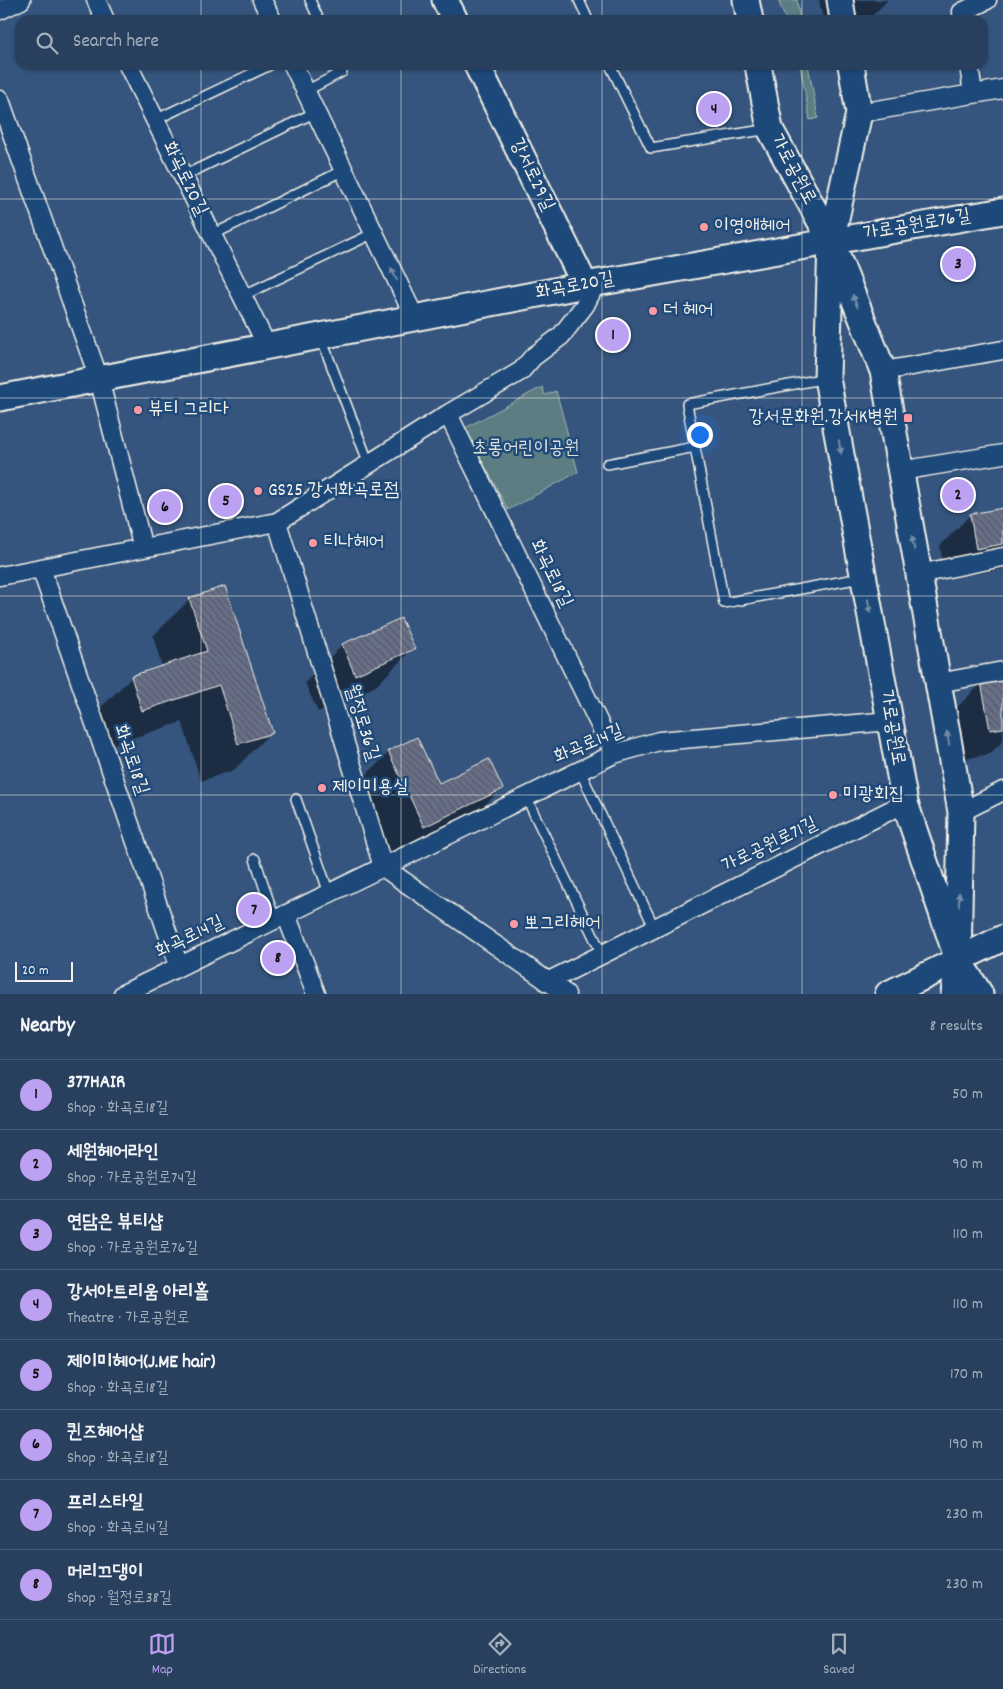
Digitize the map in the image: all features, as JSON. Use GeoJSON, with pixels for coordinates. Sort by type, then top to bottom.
{"type":"FeatureCollection","features":[{"type":"Feature","properties":{"kind":"main road"},"geometry":{"type":"LineString","coordinates":[[445,0],[452,15]]}},
{"type":"Feature","properties":{"kind":"main road"},"geometry":{"type":"LineString","coordinates":[[746,0],[749,15]]}},
{"type":"Feature","properties":{"kind":"main road"},"geometry":{"type":"LineString","coordinates":[[840,0],[842,15]]}},
{"type":"Feature","properties":{"kind":"main road","name":"강서로29길"},"geometry":{"type":"LineString","coordinates":[[480,70],[590,284]]}},
{"type":"Feature","properties":{"kind":"main road","name":"가로공원로"},"geometry":{"type":"LineString","coordinates":[[759,70],[770,129],[831,242],[882,371],[961,812],[958,960],[954,994]]}},
{"type":"Feature","properties":{"kind":"main road","name":"가로공원로"},"geometry":{"type":"LineString","coordinates":[[852,70],[859,113],[831,242],[827,378],[905,803],[958,960],[980,994]]}},
{"type":"Feature","properties":{"kind":"main road","name":"가로공원로76길"},"geometry":{"type":"LineString","coordinates":[[831,242],[1003,211]]}},
{"type":"Feature","properties":{"kind":"main road","name":"화곡로20길"},"geometry":{"type":"LineString","coordinates":[[0,398],[590,284],[831,242]]}},
{"type":"Feature","properties":{"kind":"main road"},"geometry":{"type":"LineString","coordinates":[[827,378],[835,331],[847,325],[855,326],[864,336],[882,371]]}},
{"type":"Feature","properties":{"kind":"main road"},"geometry":{"type":"LineString","coordinates":[[905,803],[924,841],[936,852],[944,854],[955,842],[961,812]]}},
{"type":"Feature","properties":{"kind":"main road"},"geometry":{"type":"LineString","coordinates":[[888,994],[1003,938]]}},
{"type":"Feature","properties":{"kind":"street"},"geometry":{"type":"LineString","coordinates":[[0,10],[21,0]]}},
{"type":"Feature","properties":{"kind":"street"},"geometry":{"type":"LineString","coordinates":[[96,0],[103,15]]}},
{"type":"Feature","properties":{"kind":"street"},"geometry":{"type":"LineString","coordinates":[[262,0],[270,15]]}},
{"type":"Feature","properties":{"kind":"street"},"geometry":{"type":"LineString","coordinates":[[962,15],[962,12],[987,0]]}},
{"type":"Feature","properties":{"kind":"street","name":"화곡로20길"},"geometry":{"type":"LineString","coordinates":[[130,70],[267,346]]}},
{"type":"Feature","properties":{"kind":"street"},"geometry":{"type":"LineString","coordinates":[[296,70],[415,318]]}},
{"type":"Feature","properties":{"kind":"street"},"geometry":{"type":"LineString","coordinates":[[970,70],[973,94]]}},
{"type":"Feature","properties":{"kind":"street"},"geometry":{"type":"LineString","coordinates":[[859,113],[1003,89]]}},
{"type":"Feature","properties":{"kind":"street"},"geometry":{"type":"LineString","coordinates":[[0,100],[98,379],[143,548]]}},
{"type":"Feature","properties":{"kind":"street"},"geometry":{"type":"LineString","coordinates":[[0,576],[277,522],[448,414],[521,371],[533,357],[561,336],[585,305],[590,284]]}},
{"type":"Feature","properties":{"kind":"street"},"geometry":{"type":"LineString","coordinates":[[882,371],[1003,350]]}},
{"type":"Feature","properties":{"kind":"street","name":"화곡로18길"},"geometry":{"type":"LineString","coordinates":[[448,414],[614,754]]}},
{"type":"Feature","properties":{"kind":"street"},"geometry":{"type":"LineString","coordinates":[[900,471],[1003,454]]}},
{"type":"Feature","properties":{"kind":"street","name":"월정로36길"},"geometry":{"type":"LineString","coordinates":[[277,522],[383,866]]}},
{"type":"Feature","properties":{"kind":"street"},"geometry":{"type":"LineString","coordinates":[[919,574],[1003,557]]}},
{"type":"Feature","properties":{"kind":"street","name":"화곡로18길"},"geometry":{"type":"LineString","coordinates":[[41,568],[180,966]]}},
{"type":"Feature","properties":{"kind":"street"},"geometry":{"type":"LineString","coordinates":[[938,683],[1003,671]]}},
{"type":"Feature","properties":{"kind":"street","name":"화곡로14길"},"geometry":{"type":"LineString","coordinates":[[124,994],[614,754],[659,741],[890,721]]}},
{"type":"Feature","properties":{"kind":"street"},"geometry":{"type":"LineString","coordinates":[[961,812],[1003,791]]}},
{"type":"Feature","properties":{"kind":"street","name":"가로공원로71길"},"geometry":{"type":"LineString","coordinates":[[547,982],[905,803]]}},
{"type":"Feature","properties":{"kind":"street"},"geometry":{"type":"LineString","coordinates":[[383,866],[566,994]]}},
{"type":"Feature","properties":{"kind":"street"},"geometry":{"type":"LineString","coordinates":[[281,917],[312,993]]}},
{"type":"Feature","properties":{"kind":"lane"},"geometry":{"type":"LineString","coordinates":[[310,0],[317,15]]}},
{"type":"Feature","properties":{"kind":"lane"},"geometry":{"type":"LineString","coordinates":[[579,0],[586,15]]}},
{"type":"Feature","properties":{"kind":"lane"},"geometry":{"type":"LineString","coordinates":[[155,120],[260,70]]}},
{"type":"Feature","properties":{"kind":"lane"},"geometry":{"type":"LineString","coordinates":[[306,91],[342,72],[341,70]]}},
{"type":"Feature","properties":{"kind":"lane"},"geometry":{"type":"LineString","coordinates":[[612,70],[651,148],[770,129]]}},
{"type":"Feature","properties":{"kind":"lane"},"geometry":{"type":"LineString","coordinates":[[183,176],[316,112]]}},
{"type":"Feature","properties":{"kind":"lane"},"geometry":{"type":"LineString","coordinates":[[212,235],[344,170]]}},
{"type":"Feature","properties":{"kind":"lane"},"geometry":{"type":"LineString","coordinates":[[242,296],[374,233]]}},
{"type":"Feature","properties":{"kind":"lane"},"geometry":{"type":"LineString","coordinates":[[320,336],[370,464]]}},
{"type":"Feature","properties":{"kind":"lane"},"geometry":{"type":"LineString","coordinates":[[827,378],[687,404],[724,603],[864,578]]}},
{"type":"Feature","properties":{"kind":"lane"},"geometry":{"type":"LineString","coordinates":[[607,464],[695,447]]}},
{"type":"Feature","properties":{"kind":"lane"},"geometry":{"type":"LineString","coordinates":[[580,770],[654,927]]}},
{"type":"Feature","properties":{"kind":"lane"},"geometry":{"type":"LineString","coordinates":[[526,797],[602,954]]}},
{"type":"Feature","properties":{"kind":"lane"},"geometry":{"type":"LineString","coordinates":[[296,799],[328,893]]}},
{"type":"Feature","properties":{"kind":"lane"},"geometry":{"type":"LineString","coordinates":[[255,859],[281,917]]}},
{"type":"Feature","properties":{"kind":"green space"},"geometry":{"type":"Polygon","coordinates":[[[778,0],[797,0],[799,15],[784,15],[778,0]]]}},
{"type":"Feature","properties":{"kind":"green space"},"geometry":{"type":"Polygon","coordinates":[[[801,70],[809,70],[818,118],[810,120],[801,70]]]}},
{"type":"Feature","properties":{"kind":"green space","name":"초롱어린이공원"},"geometry":{"type":"Polygon","coordinates":[[[542,387],[545,395],[556,391],[578,472],[508,510],[465,428],[542,387]]]}},
{"type":"Feature","properties":{"kind":"building"},"geometry":{"type":"Polygon","coordinates":[[[1003,508],[1003,544],[976,549],[970,514],[1003,508]]]}},
{"type":"Feature","properties":{"kind":"building"},"geometry":{"type":"Polygon","coordinates":[[[225,586],[273,733],[238,744],[219,685],[142,711],[131,676],[207,651],[189,598],[225,586]]]}},
{"type":"Feature","properties":{"kind":"building"},"geometry":{"type":"Polygon","coordinates":[[[401,618],[415,649],[355,675],[342,644],[401,618]]]}},
{"type":"Feature","properties":{"kind":"building"},"geometry":{"type":"Polygon","coordinates":[[[1003,678],[1003,728],[990,730],[981,682],[1003,678]]]}},
{"type":"Feature","properties":{"kind":"building"},"geometry":{"type":"Polygon","coordinates":[[[417,737],[439,783],[489,759],[503,789],[424,827],[388,751],[417,737]]]}},
{"type":"Feature","properties":{"kind":"place","name":"강서아트리움 아리홀"},"geometry":{"type":"Point","coordinates":[714,109]}},
{"type":"Feature","properties":{"kind":"place","name":"이영애헤어"},"geometry":{"type":"Point","coordinates":[704,227]}},
{"type":"Feature","properties":{"kind":"place","name":"연담은 뷰티샵"},"geometry":{"type":"Point","coordinates":[958,264]}},
{"type":"Feature","properties":{"kind":"place","name":"더 헤어"},"geometry":{"type":"Point","coordinates":[653,311]}},
{"type":"Feature","properties":{"kind":"place","name":"377HAIR"},"geometry":{"type":"Point","coordinates":[613,335]}},
{"type":"Feature","properties":{"kind":"place","name":"뷰티 그리다"},"geometry":{"type":"Point","coordinates":[138,410]}},
{"type":"Feature","properties":{"kind":"place","name":"강서문화원.강서K병원"},"geometry":{"type":"Point","coordinates":[908,418]}},
{"type":"Feature","properties":{"kind":"place","name":"GS25 강서화곡로점"},"geometry":{"type":"Point","coordinates":[258,491]}},
{"type":"Feature","properties":{"kind":"place","name":"세원헤어라인"},"geometry":{"type":"Point","coordinates":[958,495]}},
{"type":"Feature","properties":{"kind":"place","name":"제이미헤어(J.ME hair)"},"geometry":{"type":"Point","coordinates":[226,501]}},
{"type":"Feature","properties":{"kind":"place","name":"퀸즈헤어샵"},"geometry":{"type":"Point","coordinates":[165,507]}},
{"type":"Feature","properties":{"kind":"place","name":"티나헤어"},"geometry":{"type":"Point","coordinates":[313,543]}},
{"type":"Feature","properties":{"kind":"place","name":"제이미용실"},"geometry":{"type":"Point","coordinates":[322,788]}},
{"type":"Feature","properties":{"kind":"place","name":"미광회집"},"geometry":{"type":"Point","coordinates":[833,795]}},
{"type":"Feature","properties":{"kind":"place","name":"프리스타일"},"geometry":{"type":"Point","coordinates":[254,910]}},
{"type":"Feature","properties":{"kind":"place","name":"뽀그리헤어"},"geometry":{"type":"Point","coordinates":[514,924]}},
{"type":"Feature","properties":{"kind":"place","name":"머리끄댕이"},"geometry":{"type":"Point","coordinates":[278,958]}}]}
